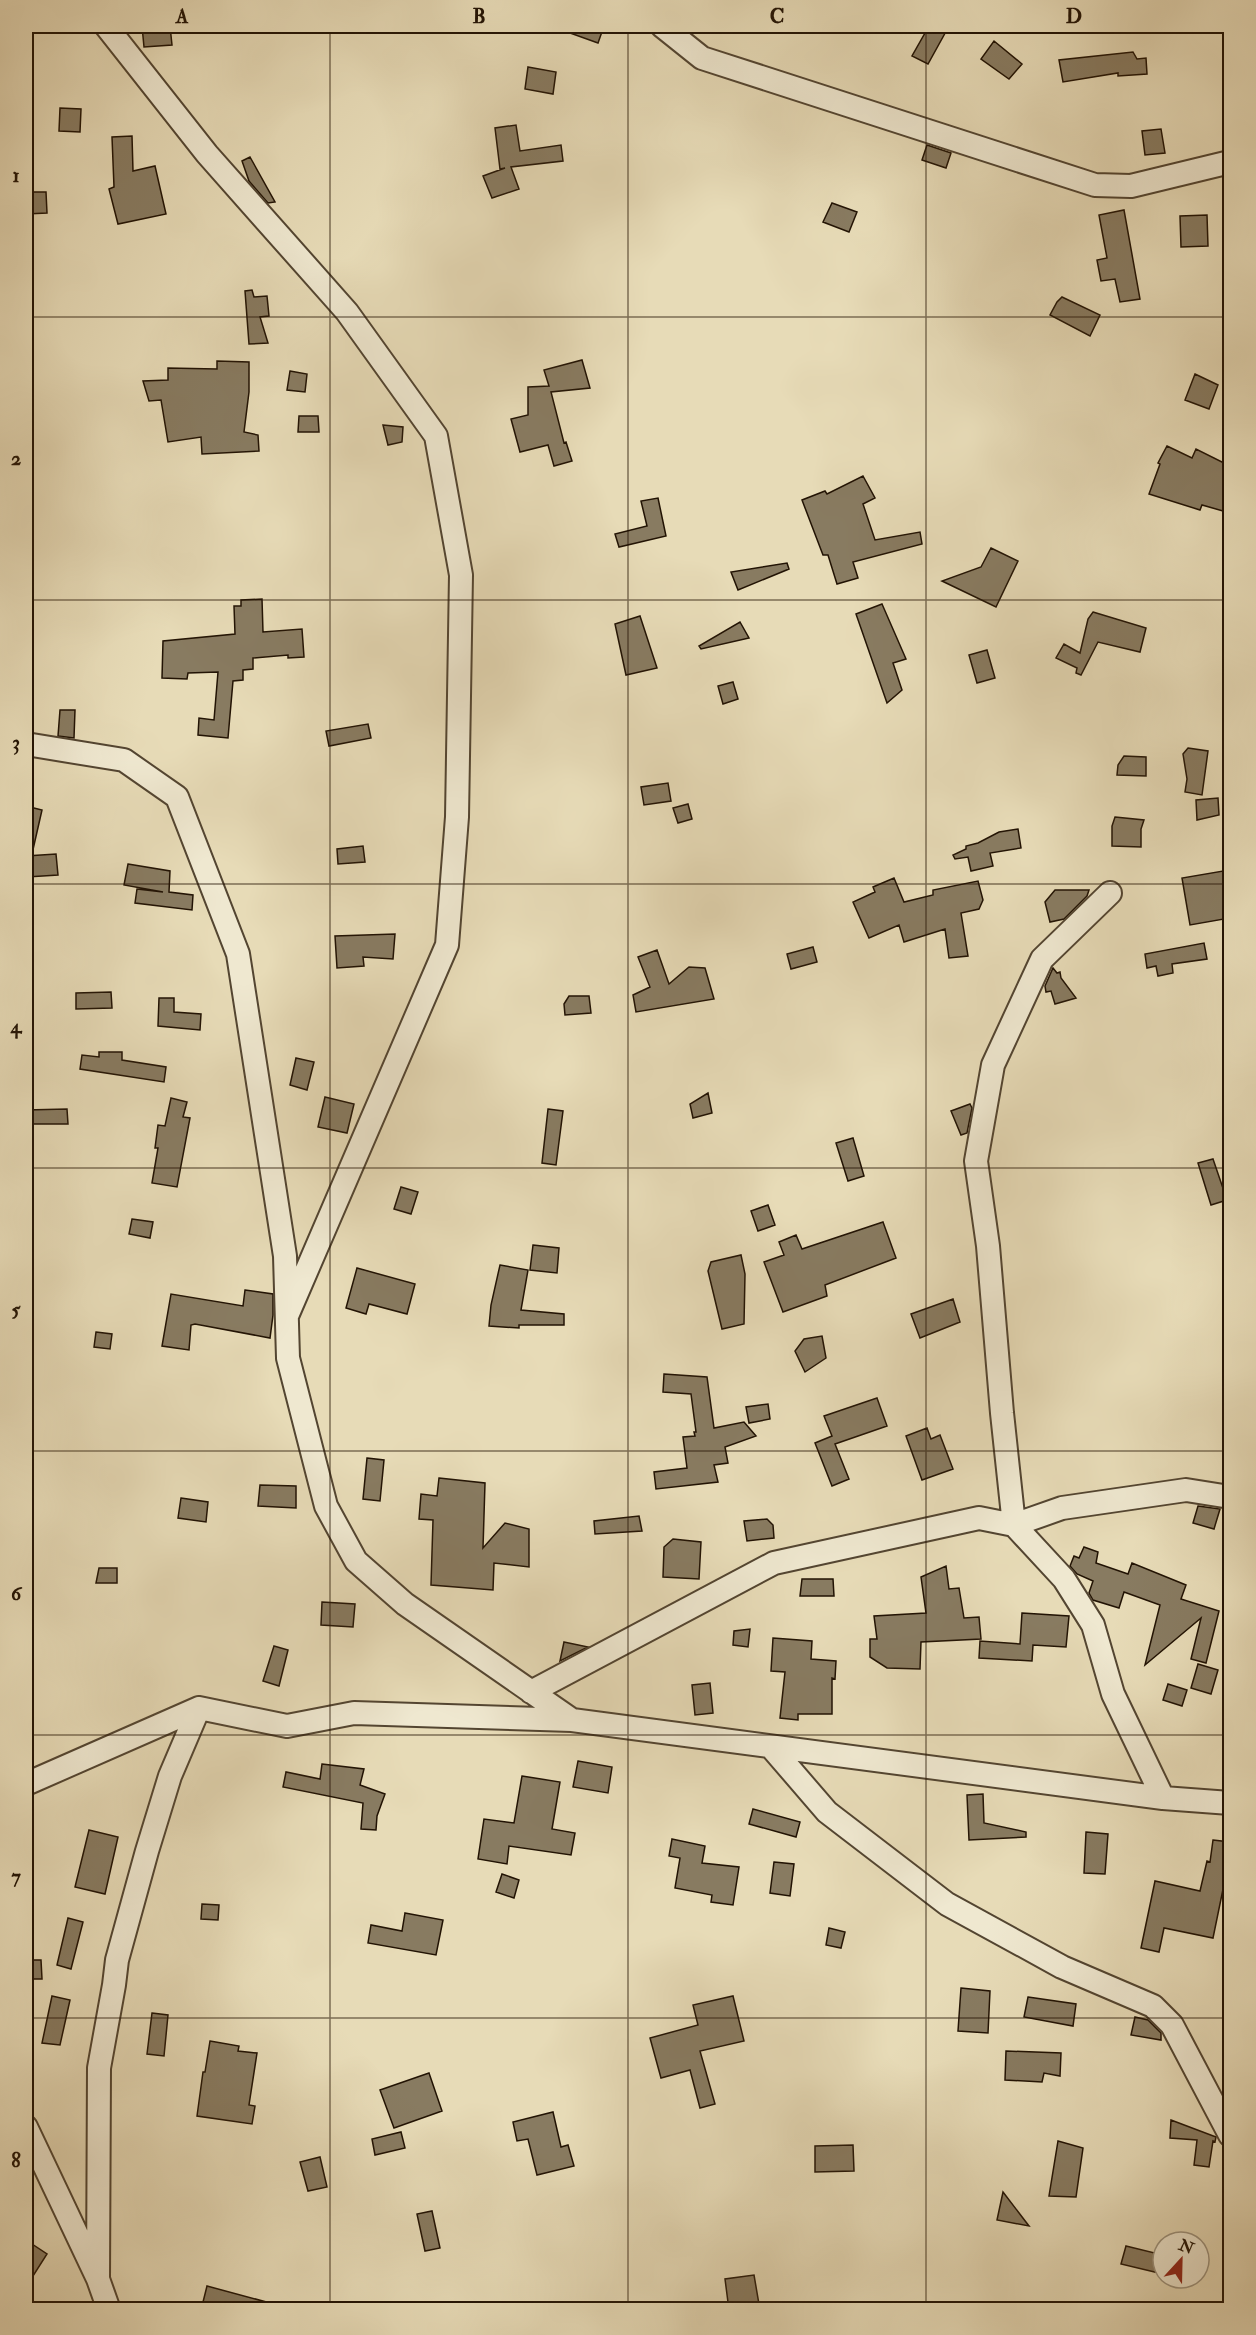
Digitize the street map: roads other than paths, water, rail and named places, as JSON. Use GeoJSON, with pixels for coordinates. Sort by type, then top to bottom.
{"type":"FeatureCollection","features":[{"type":"Feature","properties":{"kind":"street"},"geometry":{"type":"LineString","coordinates":[[106,26],[207,154],[347,312],[436,435],[461,575],[457,817],[447,945],[287,1316]]}},
{"type":"Feature","properties":{"kind":"street"},"geometry":{"type":"LineString","coordinates":[[662,26],[702,58],[1095,185],[1131,186],[1230,162]]}},
{"type":"Feature","properties":{"kind":"street"},"geometry":{"type":"LineString","coordinates":[[26,744],[124,760],[177,797],[238,954],[285,1256],[288,1358],[326,1506],[356,1561],[405,1604],[572,1720]]}},
{"type":"Feature","properties":{"kind":"street"},"geometry":{"type":"LineString","coordinates":[[1110,893],[1042,959],[993,1065],[976,1161],[988,1246],[1014,1525],[1064,1579],[1093,1625],[1113,1694],[1163,1798]]}},
{"type":"Feature","properties":{"kind":"street"},"geometry":{"type":"LineString","coordinates":[[531,1692],[774,1563],[979,1518],[1014,1525],[1062,1508],[1186,1490],[1230,1497]]}},
{"type":"Feature","properties":{"kind":"street"},"geometry":{"type":"LineString","coordinates":[[26,1784],[200,1708],[287,1726],[354,1713],[572,1720],[1163,1798],[1230,1803]]}},
{"type":"Feature","properties":{"kind":"street"},"geometry":{"type":"LineString","coordinates":[[98,2279],[99,2068],[117,1960],[170,1776],[200,1708]]}},
{"type":"Feature","properties":{"kind":"street"},"geometry":{"type":"LineString","coordinates":[[771,1747],[827,1812],[947,1904],[1062,1967],[1153,2006],[1172,2025],[1230,2135]]}},
{"type":"Feature","properties":{"kind":"street"},"geometry":{"type":"LineString","coordinates":[[26,2127],[98,2279],[109,2310]]}}]}
